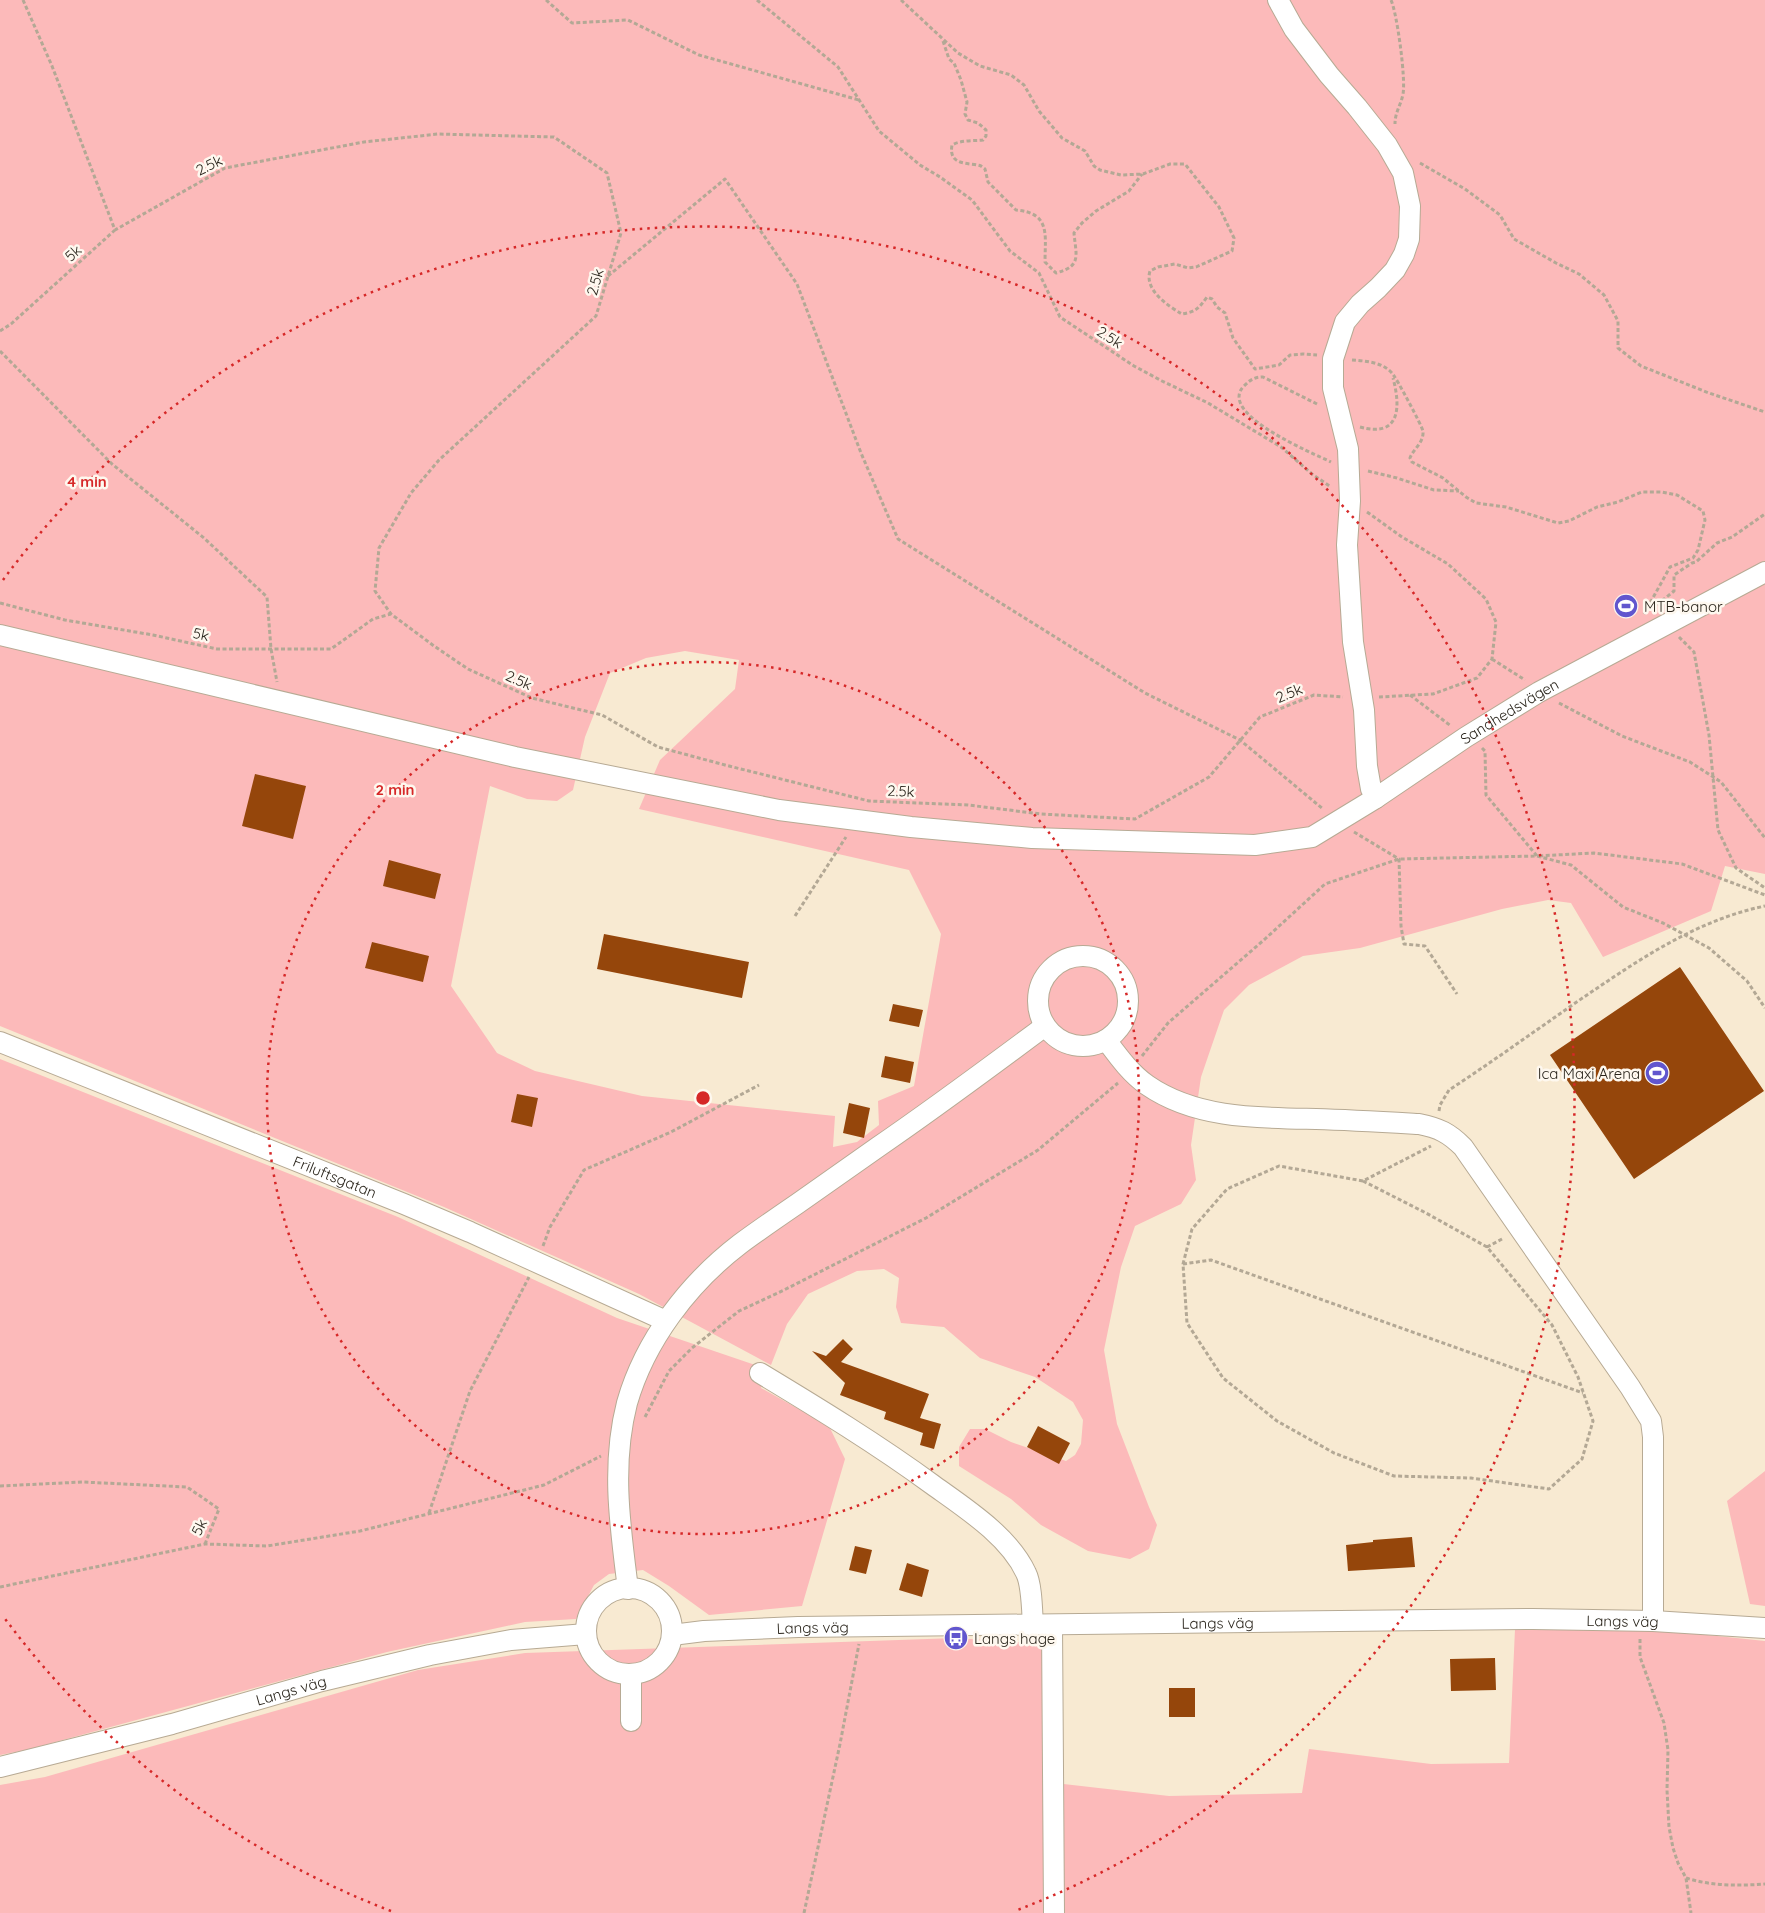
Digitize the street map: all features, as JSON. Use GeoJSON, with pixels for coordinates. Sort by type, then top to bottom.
{"type":"FeatureCollection","features":[{"type":"Feature","properties":{"kind":"street"},"geometry":{"type":"LineString","coordinates":[[1278,0],[1294,29],[1317,60],[1387,145],[1403,173],[1410,206],[1409,239],[1404,254],[1395,270],[1360,304],[1345,322],[1333,359],[1333,388],[1348,448],[1350,501],[1347,545],[1353,642],[1364,710],[1367,766],[1371,789],[1376,798]]}},
{"type":"Feature","properties":{"kind":"street","name":"Sandhedsvägen"},"geometry":{"type":"LineString","coordinates":[[0,635],[515,757],[779,810],[1032,838],[1255,845],[1312,837],[1376,798],[1466,737],[1538,692],[1765,572]]}},
{"type":"Feature","properties":{"kind":"street"},"geometry":{"type":"LineString","coordinates":[[1082,956],[1097,958],[1110,965],[1120,976],[1127,996],[1126,1011],[1121,1025],[1106,1040],[1093,1045],[1072,1045],[1054,1036],[1045,1026],[1039,1012],[1038,998],[1042,983],[1050,971],[1068,959],[1082,956]]}},
{"type":"Feature","properties":{"kind":"street"},"geometry":{"type":"LineString","coordinates":[[628,1589],[618,1508],[618,1444],[634,1381],[654,1338],[683,1298],[739,1244],[899,1132],[1045,1026]]}},
{"type":"Feature","properties":{"kind":"street"},"geometry":{"type":"LineString","coordinates":[[1106,1040],[1130,1071],[1147,1085],[1175,1100],[1220,1113],[1252,1117],[1419,1124],[1443,1131],[1464,1147],[1630,1387],[1651,1421],[1653,1437],[1647,1621]]}},
{"type":"Feature","properties":{"kind":"street","name":"Friluftsgatan"},"geometry":{"type":"LineString","coordinates":[[0,1042],[404,1204],[666,1321]]}},
{"type":"Feature","properties":{"kind":"street"},"geometry":{"type":"LineString","coordinates":[[760,1373],[836,1419],[972,1513],[1011,1549],[1027,1574],[1043,1625],[1054,1913]]}},
{"type":"Feature","properties":{"kind":"street"},"geometry":{"type":"LineString","coordinates":[[628,1589],[648,1593],[660,1602],[669,1615],[672,1635],[670,1646],[661,1660],[648,1670],[631,1674],[615,1672],[600,1663],[590,1650],[586,1634],[590,1613],[600,1601],[612,1592],[628,1589]]}},
{"type":"Feature","properties":{"kind":"street","name":"Langs väg"},"geometry":{"type":"LineString","coordinates":[[672,1635],[712,1630],[862,1627],[1533,1619],[1647,1621],[1765,1628]]}},
{"type":"Feature","properties":{"kind":"street","name":"Langs väg"},"geometry":{"type":"LineString","coordinates":[[0,1767],[162,1727],[322,1681],[430,1655],[511,1640],[586,1634]]}},
{"type":"Feature","properties":{"kind":"street"},"geometry":{"type":"LineString","coordinates":[[631,1674],[631,1721]]}},
{"type":"Feature","properties":{"kind":"path"},"geometry":{"type":"LineString","coordinates":[[23,0],[52,66],[115,230]]}},
{"type":"Feature","properties":{"kind":"path"},"geometry":{"type":"LineString","coordinates":[[546,0],[572,23],[628,20],[699,55],[860,100]]}},
{"type":"Feature","properties":{"kind":"path","name":"2.5k"},"geometry":{"type":"LineString","coordinates":[[115,230],[225,168],[364,142],[438,134],[554,137],[607,173],[621,233],[596,316],[439,460],[411,493],[379,548],[375,591],[391,614],[468,669],[532,698],[602,715],[658,746],[725,765],[869,800],[968,805],[1041,814],[1135,819],[1208,777],[1260,717],[1314,695],[1361,698],[1433,694],[1477,678],[1492,659],[1496,622],[1486,599],[1448,564],[1402,537],[1350,501],[1312,474],[1281,447],[1208,403],[1134,366],[1060,317],[1039,273],[1010,251],[972,200],[920,165],[879,131],[838,67],[758,0]]}},
{"type":"Feature","properties":{"kind":"path"},"geometry":{"type":"LineString","coordinates":[[901,0],[958,53],[980,66],[1012,75],[1024,85],[1039,111],[1062,138],[1085,151],[1094,166],[1100,170],[1121,175],[1142,174],[1170,164],[1186,164],[1220,207],[1234,238],[1232,251],[1196,267],[1188,268],[1175,264],[1158,267],[1150,271],[1150,284],[1164,302],[1182,314],[1201,307],[1207,298],[1212,299],[1217,307],[1225,313],[1233,338],[1255,370],[1278,365],[1290,355],[1297,354],[1333,359],[1370,361],[1392,373],[1423,431],[1420,444],[1410,458],[1412,462],[1443,478],[1476,503],[1506,508],[1558,523],[1569,521],[1597,507],[1618,502],[1642,492],[1662,492],[1677,495],[1703,512],[1705,520],[1698,550],[1693,558],[1670,567],[1642,617],[1674,591],[1674,575],[1696,562],[1717,544],[1732,537],[1765,514]]}},
{"type":"Feature","properties":{"kind":"path"},"geometry":{"type":"LineString","coordinates":[[1392,0],[1402,61],[1403,86],[1403,94],[1395,115],[1396,129]]}},
{"type":"Feature","properties":{"kind":"path"},"geometry":{"type":"LineString","coordinates":[[943,39],[949,59],[954,63],[961,80],[967,102],[965,114],[968,120],[978,123],[986,130],[986,136],[983,140],[958,142],[952,145],[954,156],[966,165],[981,166],[985,170],[988,182],[1016,210],[1028,212],[1040,218],[1046,232],[1045,262],[1056,273],[1072,267],[1077,259],[1074,233],[1082,223],[1096,211],[1129,191],[1142,174]]}},
{"type":"Feature","properties":{"kind":"path"},"geometry":{"type":"LineString","coordinates":[[1417,161],[1465,189],[1500,216],[1514,239],[1556,263],[1580,274],[1604,295],[1618,321],[1618,348],[1641,366],[1709,393],[1765,412]]}},
{"type":"Feature","properties":{"kind":"path"},"geometry":{"type":"LineString","coordinates":[[608,276],[725,179],[797,284],[861,453],[898,539],[1145,693],[1240,740],[1338,822],[1399,859]]}},
{"type":"Feature","properties":{"kind":"path","name":"5k"},"geometry":{"type":"LineString","coordinates":[[0,331],[11,324],[115,230]]}},
{"type":"Feature","properties":{"kind":"path"},"geometry":{"type":"LineString","coordinates":[[0,351],[112,464],[204,538],[267,597],[270,649],[280,701]]}},
{"type":"Feature","properties":{"kind":"path","name":"5k"},"geometry":{"type":"LineString","coordinates":[[0,603],[66,620],[153,635],[217,649],[331,650],[373,619],[391,614]]}},
{"type":"Feature","properties":{"kind":"path"},"geometry":{"type":"LineString","coordinates":[[1666,624],[1694,652],[1709,735],[1718,830],[1736,868],[1765,888]]}},
{"type":"Feature","properties":{"kind":"path"},"geometry":{"type":"LineString","coordinates":[[1492,659],[1525,680],[1538,692],[1622,736],[1690,762],[1713,776],[1721,782],[1765,838]]}},
{"type":"Feature","properties":{"kind":"path"},"geometry":{"type":"LineString","coordinates":[[1409,695],[1485,751],[1486,795],[1537,856],[1571,865],[1623,907],[1664,923],[1709,948],[1747,981],[1765,1008]]}},
{"type":"Feature","properties":{"kind":"path"},"geometry":{"type":"LineString","coordinates":[[795,916],[857,820]]}},
{"type":"Feature","properties":{"kind":"path"},"geometry":{"type":"LineString","coordinates":[[644,1418],[669,1371],[692,1348],[739,1311],[926,1218],[1038,1150],[1130,1071],[1168,1023],[1265,940],[1325,884],[1399,859],[1594,854],[1682,864],[1765,895]]}},
{"type":"Feature","properties":{"kind":"path"},"geometry":{"type":"LineString","coordinates":[[1399,859],[1400,926],[1404,944],[1425,946],[1457,994]]}},
{"type":"Feature","properties":{"kind":"path"},"geometry":{"type":"LineString","coordinates":[[1363,1181],[1443,1131],[1440,1105],[1449,1090],[1641,958],[1684,934],[1744,910],[1765,906]]}},
{"type":"Feature","properties":{"kind":"path"},"geometry":{"type":"LineString","coordinates":[[1279,1166],[1363,1181],[1487,1247],[1552,1325],[1578,1377],[1593,1421],[1582,1459],[1549,1490],[1471,1478],[1394,1476],[1334,1453],[1277,1421],[1223,1378],[1187,1323],[1183,1264],[1192,1229],[1227,1189],[1279,1166]]}},
{"type":"Feature","properties":{"kind":"path"},"geometry":{"type":"LineString","coordinates":[[1183,1264],[1211,1260],[1584,1393]]}},
{"type":"Feature","properties":{"kind":"path"},"geometry":{"type":"LineString","coordinates":[[205,1544],[267,1546],[360,1531],[544,1485],[596,1460],[618,1444]]}},
{"type":"Feature","properties":{"kind":"path","name":"5k"},"geometry":{"type":"LineString","coordinates":[[0,1486],[83,1482],[187,1487],[219,1509],[205,1544],[0,1587]]}},
{"type":"Feature","properties":{"kind":"path"},"geometry":{"type":"LineString","coordinates":[[1647,1621],[1640,1658],[1664,1723],[1668,1750],[1667,1790],[1669,1826],[1673,1848],[1686,1878],[1691,1913]]}},
{"type":"Feature","properties":{"kind":"path"},"geometry":{"type":"LineString","coordinates":[[804,1913],[840,1744],[862,1627]]}},
{"type":"Feature","properties":{"kind":"path"},"geometry":{"type":"LineString","coordinates":[[1686,1878],[1701,1882],[1744,1885],[1765,1884]]}},
{"type":"Feature","properties":{"kind":"shaded area"},"geometry":{"type":"Polygon","coordinates":[[[0,0],[1765,0],[1765,874],[1725,866],[1711,911],[1603,957],[1571,903],[1548,900],[1502,909],[1360,948],[1303,956],[1249,985],[1224,1010],[1201,1077],[1191,1145],[1196,1180],[1181,1204],[1135,1226],[1121,1267],[1104,1350],[1117,1424],[1157,1525],[1149,1549],[1130,1559],[1088,1551],[1041,1525],[1011,1499],[959,1466],[959,1447],[970,1429],[985,1429],[1011,1442],[1066,1461],[1075,1455],[1081,1444],[1083,1420],[1073,1402],[1035,1377],[980,1358],[944,1327],[901,1323],[896,1307],[899,1278],[884,1269],[857,1271],[808,1294],[787,1324],[771,1365],[639,1294],[444,1207],[0,1026],[0,0]],[[685,651],[646,658],[610,673],[585,737],[573,790],[557,801],[527,799],[490,786],[451,986],[497,1053],[535,1071],[642,1096],[835,1116],[833,1147],[857,1142],[879,1125],[878,1101],[914,1086],[941,934],[909,870],[639,809],[660,760],[735,689],[739,660],[685,651]]]}},
{"type":"Feature","properties":{"kind":"shaded area"},"geometry":{"type":"Polygon","coordinates":[[[0,1059],[398,1217],[617,1318],[767,1369],[761,1388],[829,1426],[845,1459],[802,1606],[709,1615],[643,1570],[609,1574],[594,1585],[576,1619],[525,1622],[387,1652],[26,1750],[0,1755],[0,1059]]]}},
{"type":"Feature","properties":{"kind":"shaded area"},"geometry":{"type":"Polygon","coordinates":[[[1765,1471],[1765,1606],[1750,1604],[1727,1501],[1765,1471]]]}},
{"type":"Feature","properties":{"kind":"shaded area"},"geometry":{"type":"Polygon","coordinates":[[[1640,1628],[1765,1641],[1765,1913],[0,1913],[0,1785],[45,1777],[418,1670],[525,1653],[956,1638],[1044,1644],[1046,1782],[1169,1796],[1302,1793],[1309,1749],[1431,1764],[1509,1763],[1515,1629],[1640,1628]]]}},
{"type":"Feature","properties":{"kind":"building"},"geometry":{"type":"Polygon","coordinates":[[[255,774],[306,786],[293,839],[242,826],[255,774]]]}},
{"type":"Feature","properties":{"kind":"building"},"geometry":{"type":"Polygon","coordinates":[[[389,860],[441,874],[435,899],[383,886],[389,860]]]}},
{"type":"Feature","properties":{"kind":"building"},"geometry":{"type":"Polygon","coordinates":[[[604,934],[749,962],[742,998],[597,969],[604,934]]]}},
{"type":"Feature","properties":{"kind":"building"},"geometry":{"type":"Polygon","coordinates":[[[372,942],[429,956],[423,982],[365,968],[372,942]]]}},
{"type":"Feature","properties":{"kind":"building","name":"Ica Maxi Arena"},"geometry":{"type":"Polygon","coordinates":[[[1680,967],[1764,1091],[1634,1179],[1550,1055],[1680,967]]]}},
{"type":"Feature","properties":{"kind":"building"},"geometry":{"type":"Polygon","coordinates":[[[893,1004],[923,1010],[919,1027],[889,1021],[893,1004]]]}},
{"type":"Feature","properties":{"kind":"building"},"geometry":{"type":"Polygon","coordinates":[[[885,1056],[914,1062],[910,1083],[881,1077],[885,1056]]]}},
{"type":"Feature","properties":{"kind":"building"},"geometry":{"type":"Polygon","coordinates":[[[517,1094],[538,1098],[532,1127],[511,1122],[517,1094]]]}},
{"type":"Feature","properties":{"kind":"building"},"geometry":{"type":"Polygon","coordinates":[[[849,1103],[870,1108],[864,1138],[843,1133],[849,1103]]]}},
{"type":"Feature","properties":{"kind":"building"},"geometry":{"type":"Polygon","coordinates":[[[843,1339],[853,1349],[841,1362],[929,1394],[920,1418],[941,1424],[934,1449],[920,1445],[923,1433],[884,1419],[886,1412],[840,1395],[845,1383],[812,1351],[826,1356],[843,1339]]]}},
{"type":"Feature","properties":{"kind":"building"},"geometry":{"type":"Polygon","coordinates":[[[1038,1426],[1070,1443],[1059,1464],[1027,1447],[1038,1426]]]}},
{"type":"Feature","properties":{"kind":"building"},"geometry":{"type":"Polygon","coordinates":[[[1412,1537],[1415,1567],[1348,1571],[1346,1545],[1373,1542],[1373,1540],[1412,1537]]]}},
{"type":"Feature","properties":{"kind":"building"},"geometry":{"type":"Polygon","coordinates":[[[855,1546],[872,1550],[866,1574],[849,1570],[855,1546]]]}},
{"type":"Feature","properties":{"kind":"building"},"geometry":{"type":"Polygon","coordinates":[[[907,1563],[929,1570],[922,1597],[899,1590],[907,1563]]]}},
{"type":"Feature","properties":{"kind":"building"},"geometry":{"type":"Polygon","coordinates":[[[1495,1658],[1496,1690],[1451,1691],[1450,1659],[1495,1658]]]}},
{"type":"Feature","properties":{"kind":"building"},"geometry":{"type":"Polygon","coordinates":[[[1169,1688],[1195,1688],[1195,1717],[1169,1717],[1169,1688]]]}},
{"type":"Feature","properties":{"kind":"place","name":"MTB-banor"},"geometry":{"type":"Point","coordinates":[1626,606]}},
{"type":"Feature","properties":{"kind":"place","name":"Ica Maxi Arena"},"geometry":{"type":"Point","coordinates":[1657,1073]}},
{"type":"Feature","properties":{"kind":"place","name":"Langs hage"},"geometry":{"type":"Point","coordinates":[956,1638]}}]}
